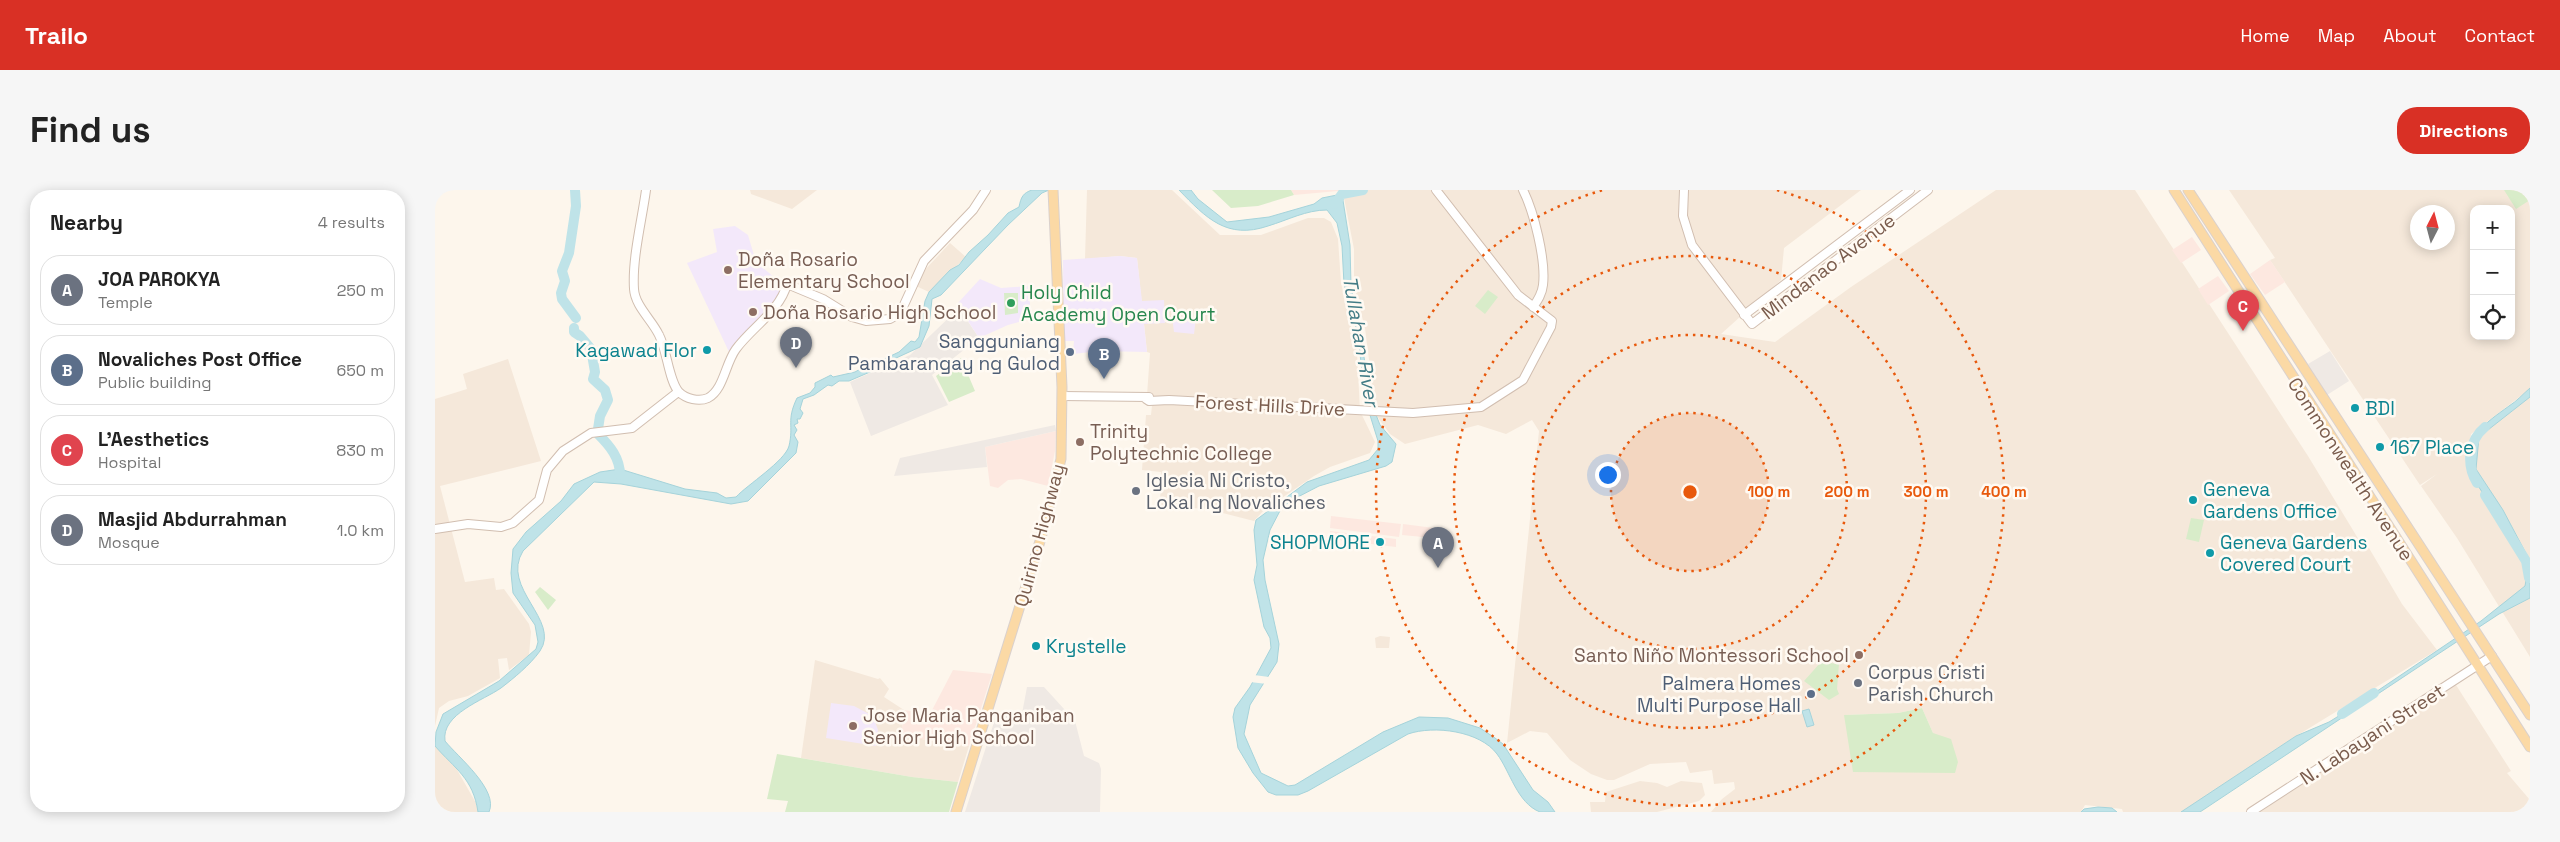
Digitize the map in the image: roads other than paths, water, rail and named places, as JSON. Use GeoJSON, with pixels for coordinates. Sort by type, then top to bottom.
{"type":"FeatureCollection","features":[{"type":"Feature","properties":{"kind":"main road","name":"Commonwealth Avenue"},"geometry":{"type":"LineString","coordinates":[[2174,190],[2452,628],[2530,747]]}},
{"type":"Feature","properties":{"kind":"main road","name":"Commonwealth Avenue"},"geometry":{"type":"LineString","coordinates":[[2188,190],[2530,715]]}},
{"type":"Feature","properties":{"kind":"main road","name":"Quirino Highway"},"geometry":{"type":"LineString","coordinates":[[956,812],[1051,504],[1061,453],[1062,396],[1053,192]]}},
{"type":"Feature","properties":{"kind":"street"},"geometry":{"type":"LineString","coordinates":[[646,190],[636,260],[635,295],[659,335],[678,392],[695,400],[703,400],[714,393],[719,386],[733,353],[775,307],[787,284],[852,316],[866,320],[880,321],[897,315],[908,298],[924,261],[973,210],[986,190]]}},
{"type":"Feature","properties":{"kind":"street"},"geometry":{"type":"LineString","coordinates":[[1436,190],[1517,295],[1533,307],[1543,288],[1543,274],[1535,227],[1523,190]]}},
{"type":"Feature","properties":{"kind":"street"},"geometry":{"type":"LineString","coordinates":[[1684,190],[1683,216],[1692,245],[1745,315]]}},
{"type":"Feature","properties":{"kind":"street","name":"Mindanao Avenue"},"geometry":{"type":"LineString","coordinates":[[1910,190],[1745,315],[1752,324],[1928,190]]}},
{"type":"Feature","properties":{"kind":"street"},"geometry":{"type":"LineString","coordinates":[[1774,292],[1782,301]]}},
{"type":"Feature","properties":{"kind":"street"},"geometry":{"type":"LineString","coordinates":[[1762,302],[1769,310]]}},
{"type":"Feature","properties":{"kind":"street","name":"Forest Hills Drive"},"geometry":{"type":"LineString","coordinates":[[1062,396],[1146,398],[1149,401],[1158,399],[1421,413],[1474,408],[1491,402],[1526,377],[1551,327],[1550,318],[1533,307]]}},
{"type":"Feature","properties":{"kind":"street"},"geometry":{"type":"LineString","coordinates":[[435,529],[456,524],[501,527],[513,523],[539,500],[547,470],[563,451],[591,433],[632,428],[678,392]]}},
{"type":"Feature","properties":{"kind":"street","name":"N. Labayani Street"},"geometry":{"type":"LineString","coordinates":[[2251,812],[2492,656]]}},
{"type":"Feature","properties":{"kind":"water"},"geometry":{"type":"Polygon","coordinates":[[[1032,190],[1049,190],[1042,193],[1008,225],[941,295],[932,299],[929,326],[920,347],[894,359],[891,363],[849,381],[839,381],[832,386],[828,385],[814,395],[803,399],[800,409],[803,413],[800,419],[797,419],[798,423],[794,425],[797,430],[794,435],[798,442],[796,453],[748,501],[731,504],[621,484],[594,482],[523,551],[518,565],[519,578],[543,628],[544,639],[540,651],[527,666],[501,688],[456,716],[446,731],[445,741],[476,774],[488,794],[491,803],[489,812],[478,812],[476,800],[467,782],[435,746],[436,732],[443,714],[499,681],[536,649],[538,642],[535,625],[513,593],[511,573],[513,549],[526,532],[561,501],[574,484],[600,472],[620,469],[685,489],[717,493],[726,498],[736,497],[781,459],[786,452],[789,446],[792,412],[797,398],[810,393],[815,387],[815,383],[831,375],[833,377],[855,372],[869,364],[876,366],[882,360],[899,352],[911,341],[915,342],[919,337],[925,301],[929,292],[950,270],[959,265],[969,252],[1008,213],[1019,207],[1023,196],[1032,190]]]}},
{"type":"Feature","properties":{"kind":"water"},"geometry":{"type":"Polygon","coordinates":[[[1179,190],[1191,190],[1198,199],[1227,222],[1269,217],[1314,204],[1322,198],[1342,194],[1350,245],[1351,285],[1373,407],[1380,425],[1396,444],[1392,462],[1386,466],[1319,486],[1292,500],[1282,507],[1270,530],[1263,560],[1265,580],[1279,644],[1277,662],[1250,705],[1244,734],[1261,773],[1288,786],[1295,785],[1383,732],[1419,717],[1448,718],[1480,728],[1503,744],[1533,790],[1548,802],[1555,812],[1540,812],[1525,802],[1502,761],[1489,746],[1468,735],[1443,730],[1419,731],[1408,734],[1298,795],[1276,795],[1268,792],[1253,773],[1238,748],[1233,717],[1235,708],[1250,687],[1271,648],[1270,638],[1264,627],[1254,580],[1257,565],[1254,530],[1256,520],[1307,482],[1369,460],[1378,449],[1378,441],[1365,399],[1358,336],[1344,284],[1342,246],[1337,223],[1327,210],[1304,213],[1254,230],[1241,230],[1218,224],[1179,190]]]}},
{"type":"Feature","properties":{"kind":"water"},"geometry":{"type":"Polygon","coordinates":[[[2530,388],[2530,397],[2479,437],[2476,469],[2503,510],[2530,561],[2530,598],[2499,614],[2200,812],[2181,812],[2296,736],[2329,722],[2358,704],[2481,621],[2525,586],[2528,569],[2525,558],[2471,475],[2469,462],[2470,451],[2477,433],[2491,419],[2515,402],[2530,388]]]}},
{"type":"Feature","properties":{"kind":"water"},"geometry":{"type":"Polygon","coordinates":[[[1809,709],[1814,725],[1807,727],[1802,711],[1809,709]]]}},
{"type":"Feature","properties":{"kind":"water"},"geometry":{"type":"Polygon","coordinates":[[[2112,808],[2117,812],[2081,812],[2084,809],[2112,808]]]}},
{"type":"Feature","properties":{"kind":"waterway"},"geometry":{"type":"LineString","coordinates":[[575,190],[576,206],[569,253],[562,271],[565,281],[561,293],[562,299],[576,318]]}},
{"type":"Feature","properties":{"kind":"waterway","name":"Tullahan River"},"geometry":{"type":"LineString","coordinates":[[1335,204],[1342,194],[1363,190]]}},
{"type":"Feature","properties":{"kind":"waterway"},"geometry":{"type":"LineString","coordinates":[[574,328],[574,332],[591,349],[595,372],[593,379],[605,390],[608,400],[600,416],[598,429]]}},
{"type":"Feature","properties":{"kind":"waterway"},"geometry":{"type":"LineString","coordinates":[[2477,483],[2471,469],[2472,446],[2479,433],[2485,427]]}},
{"type":"Feature","properties":{"kind":"waterway"},"geometry":{"type":"LineString","coordinates":[[598,434],[613,453],[620,469],[620,475]]}},
{"type":"Feature","properties":{"kind":"waterway"},"geometry":{"type":"LineString","coordinates":[[2485,495],[2526,561],[2529,578]]}},
{"type":"Feature","properties":{"kind":"waterway"},"geometry":{"type":"LineString","coordinates":[[2342,714],[2374,693]]}},
{"type":"Feature","properties":{"kind":"place","name":"Doña Rosario Elementary School"},"geometry":{"type":"Point","coordinates":[728,270]}},
{"type":"Feature","properties":{"kind":"place","name":"Holy Child Academy Open Court"},"geometry":{"type":"Point","coordinates":[1011,303]}},
{"type":"Feature","properties":{"kind":"place","name":"Doña Rosario High School"},"geometry":{"type":"Point","coordinates":[753,312]}},
{"type":"Feature","properties":{"kind":"place","name":"L'Aesthetics"},"geometry":{"type":"Point","coordinates":[2243,331]}},
{"type":"Feature","properties":{"kind":"place","name":"Kagawad Flor"},"geometry":{"type":"Point","coordinates":[707,350]}},
{"type":"Feature","properties":{"kind":"place","name":"Sangguniang Pambarangay ng Gulod"},"geometry":{"type":"Point","coordinates":[1070,352]}},
{"type":"Feature","properties":{"kind":"place","name":"Masjid Abdurrahman"},"geometry":{"type":"Point","coordinates":[796,368]}},
{"type":"Feature","properties":{"kind":"place","name":"Novaliches Post Office"},"geometry":{"type":"Point","coordinates":[1104,379]}},
{"type":"Feature","properties":{"kind":"place","name":"BDI"},"geometry":{"type":"Point","coordinates":[2355,408]}},
{"type":"Feature","properties":{"kind":"place","name":"Trinity Polytechnic College"},"geometry":{"type":"Point","coordinates":[1080,442]}},
{"type":"Feature","properties":{"kind":"place","name":"167 Place"},"geometry":{"type":"Point","coordinates":[2380,447]}},
{"type":"Feature","properties":{"kind":"place","name":"Iglesia Ni Cristo, Lokal ng Novaliches"},"geometry":{"type":"Point","coordinates":[1136,491]}},
{"type":"Feature","properties":{"kind":"place","name":"Geneva Gardens Office"},"geometry":{"type":"Point","coordinates":[2193,500]}},
{"type":"Feature","properties":{"kind":"place","name":"SHOPMORE"},"geometry":{"type":"Point","coordinates":[1380,542]}},
{"type":"Feature","properties":{"kind":"place","name":"Geneva Gardens Covered Court"},"geometry":{"type":"Point","coordinates":[2210,553]}},
{"type":"Feature","properties":{"kind":"place","name":"JOA PAROKYA"},"geometry":{"type":"Point","coordinates":[1438,568]}},
{"type":"Feature","properties":{"kind":"place","name":"Krystelle"},"geometry":{"type":"Point","coordinates":[1036,646]}},
{"type":"Feature","properties":{"kind":"place","name":"Santo Niño Montessori School"},"geometry":{"type":"Point","coordinates":[1859,655]}},
{"type":"Feature","properties":{"kind":"place","name":"Corpus Cristi Parish Church"},"geometry":{"type":"Point","coordinates":[1858,683]}},
{"type":"Feature","properties":{"kind":"place","name":"Palmera Homes Multi Purpose Hall"},"geometry":{"type":"Point","coordinates":[1811,694]}},
{"type":"Feature","properties":{"kind":"place","name":"Jose Maria Panganiban Senior High School"},"geometry":{"type":"Point","coordinates":[853,726]}}]}
